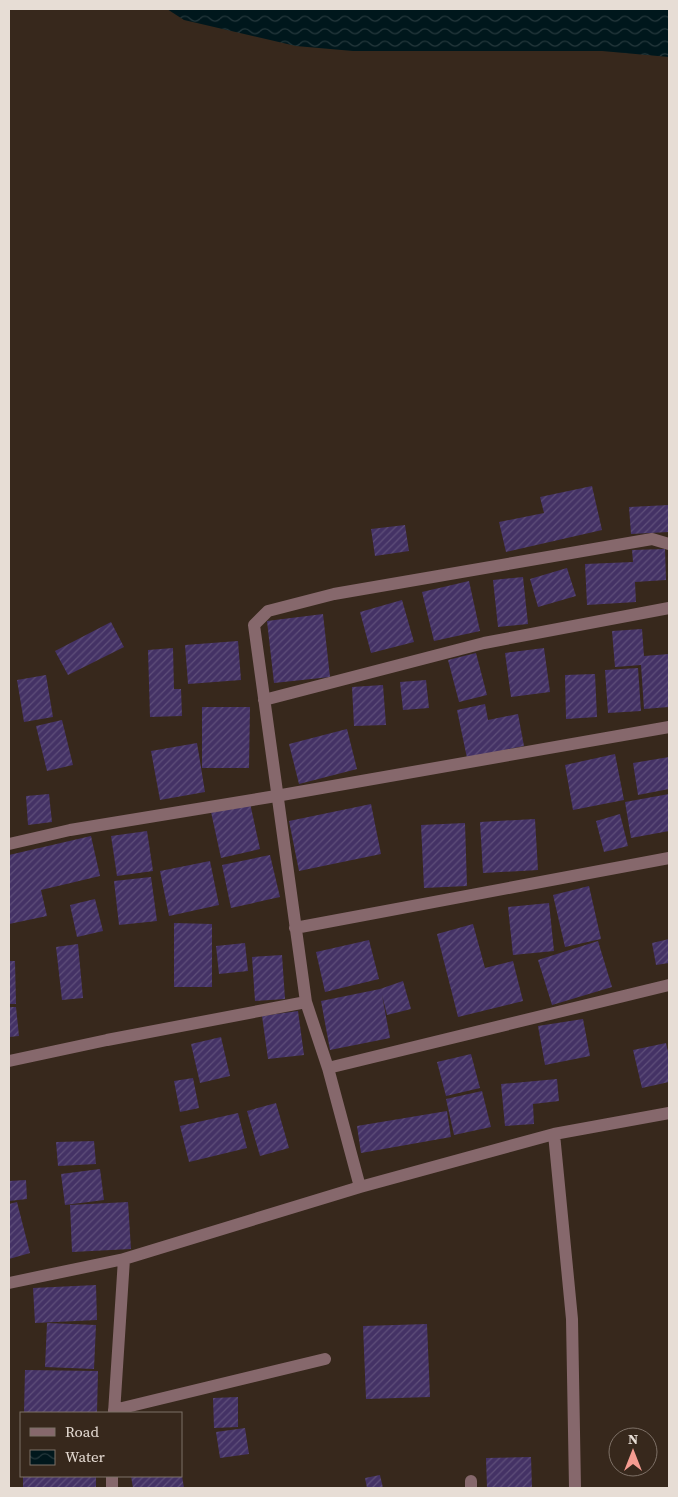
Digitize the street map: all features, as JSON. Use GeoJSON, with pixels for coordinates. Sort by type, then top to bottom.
{"type":"FeatureCollection","features":[{"type":"Feature","properties":{"kind":"street"},"geometry":{"type":"LineString","coordinates":[[360,1187],[328,1068],[306,1002],[276,796],[254,624],[268,611],[334,594],[652,540],[669,544]]}},
{"type":"Feature","properties":{"kind":"street"},"geometry":{"type":"LineString","coordinates":[[264,700],[484,643],[669,608]]}},
{"type":"Feature","properties":{"kind":"street"},"geometry":{"type":"LineString","coordinates":[[9,844],[70,830],[669,727]]}},
{"type":"Feature","properties":{"kind":"street"},"geometry":{"type":"LineString","coordinates":[[295,928],[669,858]]}},
{"type":"Feature","properties":{"kind":"street"},"geometry":{"type":"LineString","coordinates":[[328,1068],[669,985]]}},
{"type":"Feature","properties":{"kind":"street"},"geometry":{"type":"LineString","coordinates":[[9,1061],[306,1002]]}},
{"type":"Feature","properties":{"kind":"street"},"geometry":{"type":"LineString","coordinates":[[9,1283],[124,1259],[360,1187],[554,1134],[669,1113]]}},
{"type":"Feature","properties":{"kind":"street"},"geometry":{"type":"LineString","coordinates":[[554,1134],[572,1319],[576,1488]]}},
{"type":"Feature","properties":{"kind":"street"},"geometry":{"type":"LineString","coordinates":[[124,1259],[114,1412],[325,1359]]}},
{"type":"Feature","properties":{"kind":"water"},"geometry":{"type":"Polygon","coordinates":[[[167,9],[669,9],[669,57],[602,51],[353,51],[296,46],[184,20],[167,9]]]}},
{"type":"Feature","properties":{"kind":"building"},"geometry":{"type":"Polygon","coordinates":[[[592,486],[602,530],[506,552],[499,522],[544,513],[540,497],[592,486]]]}},
{"type":"Feature","properties":{"kind":"building"},"geometry":{"type":"Polygon","coordinates":[[[669,505],[669,532],[631,534],[629,507],[669,505]]]}},
{"type":"Feature","properties":{"kind":"building"},"geometry":{"type":"Polygon","coordinates":[[[405,525],[409,551],[375,556],[371,529],[405,525]]]}},
{"type":"Feature","properties":{"kind":"building"},"geometry":{"type":"Polygon","coordinates":[[[665,549],[666,580],[635,582],[636,602],[587,605],[585,564],[633,562],[632,550],[665,549]]]}},
{"type":"Feature","properties":{"kind":"building"},"geometry":{"type":"Polygon","coordinates":[[[567,568],[576,596],[538,607],[530,579],[567,568]]]}},
{"type":"Feature","properties":{"kind":"building"},"geometry":{"type":"Polygon","coordinates":[[[523,577],[528,624],[498,627],[493,580],[523,577]]]}},
{"type":"Feature","properties":{"kind":"building"},"geometry":{"type":"Polygon","coordinates":[[[469,581],[480,631],[434,641],[422,592],[469,581]]]}},
{"type":"Feature","properties":{"kind":"building"},"geometry":{"type":"Polygon","coordinates":[[[402,600],[414,642],[371,653],[360,612],[402,600]]]}},
{"type":"Feature","properties":{"kind":"building"},"geometry":{"type":"Polygon","coordinates":[[[323,614],[330,677],[274,683],[267,621],[323,614]]]}},
{"type":"Feature","properties":{"kind":"building"},"geometry":{"type":"Polygon","coordinates":[[[111,622],[124,647],[68,675],[55,651],[111,622]]]}},
{"type":"Feature","properties":{"kind":"building"},"geometry":{"type":"Polygon","coordinates":[[[642,629],[644,656],[669,654],[669,707],[644,709],[641,665],[615,667],[612,631],[642,629]]]}},
{"type":"Feature","properties":{"kind":"building"},"geometry":{"type":"Polygon","coordinates":[[[238,641],[241,680],[188,684],[185,645],[238,641]]]}},
{"type":"Feature","properties":{"kind":"building"},"geometry":{"type":"Polygon","coordinates":[[[173,648],[174,689],[181,689],[182,716],[150,717],[148,650],[173,648]]]}},
{"type":"Feature","properties":{"kind":"building"},"geometry":{"type":"Polygon","coordinates":[[[544,648],[550,692],[511,697],[505,653],[544,648]]]}},
{"type":"Feature","properties":{"kind":"building"},"geometry":{"type":"Polygon","coordinates":[[[476,653],[487,695],[459,702],[448,660],[476,653]]]}},
{"type":"Feature","properties":{"kind":"building"},"geometry":{"type":"Polygon","coordinates":[[[638,668],[641,711],[608,713],[605,670],[638,668]]]}},
{"type":"Feature","properties":{"kind":"building"},"geometry":{"type":"Polygon","coordinates":[[[595,674],[597,717],[566,719],[565,675],[595,674]]]}},
{"type":"Feature","properties":{"kind":"building"},"geometry":{"type":"Polygon","coordinates":[[[46,675],[53,717],[24,722],[17,680],[46,675]]]}},
{"type":"Feature","properties":{"kind":"building"},"geometry":{"type":"Polygon","coordinates":[[[426,680],[429,708],[403,710],[400,682],[426,680]]]}},
{"type":"Feature","properties":{"kind":"building"},"geometry":{"type":"Polygon","coordinates":[[[383,685],[386,725],[354,726],[352,687],[383,685]]]}},
{"type":"Feature","properties":{"kind":"building"},"geometry":{"type":"Polygon","coordinates":[[[485,704],[488,720],[518,714],[524,746],[467,758],[457,710],[485,704]]]}},
{"type":"Feature","properties":{"kind":"building"},"geometry":{"type":"Polygon","coordinates":[[[202,707],[250,707],[249,768],[202,768],[202,707]]]}},
{"type":"Feature","properties":{"kind":"building"},"geometry":{"type":"Polygon","coordinates":[[[62,720],[73,765],[47,771],[36,726],[62,720]]]}},
{"type":"Feature","properties":{"kind":"building"},"geometry":{"type":"Polygon","coordinates":[[[347,729],[357,769],[299,784],[289,744],[347,729]]]}},
{"type":"Feature","properties":{"kind":"building"},"geometry":{"type":"Polygon","coordinates":[[[197,743],[205,792],[160,800],[151,751],[197,743]]]}},
{"type":"Feature","properties":{"kind":"building"},"geometry":{"type":"Polygon","coordinates":[[[615,754],[624,800],[573,810],[565,765],[615,754]]]}},
{"type":"Feature","properties":{"kind":"building"},"geometry":{"type":"Polygon","coordinates":[[[669,757],[669,789],[638,795],[633,763],[669,757]]]}},
{"type":"Feature","properties":{"kind":"building"},"geometry":{"type":"Polygon","coordinates":[[[49,794],[52,822],[28,825],[26,796],[49,794]]]}},
{"type":"Feature","properties":{"kind":"building"},"geometry":{"type":"Polygon","coordinates":[[[669,794],[669,831],[631,838],[625,802],[669,794]]]}},
{"type":"Feature","properties":{"kind":"building"},"geometry":{"type":"Polygon","coordinates":[[[250,803],[260,849],[221,858],[211,812],[250,803]]]}},
{"type":"Feature","properties":{"kind":"building"},"geometry":{"type":"Polygon","coordinates":[[[371,804],[381,854],[299,871],[289,821],[371,804]]]}},
{"type":"Feature","properties":{"kind":"building"},"geometry":{"type":"Polygon","coordinates":[[[620,814],[628,846],[604,852],[596,821],[620,814]]]}},
{"type":"Feature","properties":{"kind":"building"},"geometry":{"type":"Polygon","coordinates":[[[535,819],[538,870],[483,873],[480,822],[535,819]]]}},
{"type":"Feature","properties":{"kind":"building"},"geometry":{"type":"Polygon","coordinates":[[[465,823],[467,886],[424,888],[421,825],[465,823]]]}},
{"type":"Feature","properties":{"kind":"building"},"geometry":{"type":"Polygon","coordinates":[[[147,831],[153,871],[117,876],[111,836],[147,831]]]}},
{"type":"Feature","properties":{"kind":"building"},"geometry":{"type":"Polygon","coordinates":[[[91,836],[100,876],[41,890],[47,916],[9,924],[9,855],[91,836]]]}},
{"type":"Feature","properties":{"kind":"building"},"geometry":{"type":"Polygon","coordinates":[[[270,855],[280,897],[231,908],[222,865],[270,855]]]}},
{"type":"Feature","properties":{"kind":"building"},"geometry":{"type":"Polygon","coordinates":[[[210,861],[219,905],[169,916],[160,871],[210,861]]]}},
{"type":"Feature","properties":{"kind":"building"},"geometry":{"type":"Polygon","coordinates":[[[151,877],[157,921],[119,925],[114,881],[151,877]]]}},
{"type":"Feature","properties":{"kind":"building"},"geometry":{"type":"Polygon","coordinates":[[[589,886],[601,939],[565,947],[553,895],[589,886]]]}},
{"type":"Feature","properties":{"kind":"building"},"geometry":{"type":"Polygon","coordinates":[[[95,899],[103,931],[77,937],[70,905],[95,899]]]}},
{"type":"Feature","properties":{"kind":"building"},"geometry":{"type":"Polygon","coordinates":[[[549,903],[554,951],[513,955],[508,907],[549,903]]]}},
{"type":"Feature","properties":{"kind":"building"},"geometry":{"type":"Polygon","coordinates":[[[174,923],[212,924],[212,987],[174,987],[174,923]]]}},
{"type":"Feature","properties":{"kind":"building"},"geometry":{"type":"Polygon","coordinates":[[[473,924],[485,968],[513,961],[523,1001],[458,1017],[437,934],[473,924]]]}},
{"type":"Feature","properties":{"kind":"building"},"geometry":{"type":"Polygon","coordinates":[[[669,939],[669,963],[656,965],[652,943],[669,939]]]}},
{"type":"Feature","properties":{"kind":"building"},"geometry":{"type":"Polygon","coordinates":[[[369,940],[379,979],[325,992],[316,952],[369,940]]]}},
{"type":"Feature","properties":{"kind":"building"},"geometry":{"type":"Polygon","coordinates":[[[598,941],[612,987],[552,1005],[538,960],[598,941]]]}},
{"type":"Feature","properties":{"kind":"building"},"geometry":{"type":"Polygon","coordinates":[[[245,943],[248,971],[219,974],[216,946],[245,943]]]}},
{"type":"Feature","properties":{"kind":"building"},"geometry":{"type":"Polygon","coordinates":[[[78,944],[83,998],[62,1000],[56,947],[78,944]]]}},
{"type":"Feature","properties":{"kind":"building"},"geometry":{"type":"Polygon","coordinates":[[[282,955],[285,999],[255,1001],[252,957],[282,955]]]}},
{"type":"Feature","properties":{"kind":"building"},"geometry":{"type":"Polygon","coordinates":[[[9,961],[15,961],[16,1004],[9,1004],[9,961]]]}},
{"type":"Feature","properties":{"kind":"building"},"geometry":{"type":"Polygon","coordinates":[[[403,981],[411,1009],[387,1015],[382,995],[390,1038],[330,1050],[321,1001],[380,989],[403,981]]]}},
{"type":"Feature","properties":{"kind":"building"},"geometry":{"type":"Polygon","coordinates":[[[9,1007],[16,1007],[19,1036],[9,1037],[9,1007]]]}},
{"type":"Feature","properties":{"kind":"building"},"geometry":{"type":"Polygon","coordinates":[[[298,1011],[304,1055],[268,1059],[262,1016],[298,1011]]]}},
{"type":"Feature","properties":{"kind":"building"},"geometry":{"type":"Polygon","coordinates":[[[583,1019],[590,1056],[545,1065],[538,1026],[583,1019]]]}},
{"type":"Feature","properties":{"kind":"building"},"geometry":{"type":"Polygon","coordinates":[[[221,1037],[230,1076],[200,1083],[191,1044],[221,1037]]]}},
{"type":"Feature","properties":{"kind":"building"},"geometry":{"type":"Polygon","coordinates":[[[666,1043],[669,1056],[669,1082],[642,1088],[633,1050],[666,1043]]]}},
{"type":"Feature","properties":{"kind":"building"},"geometry":{"type":"Polygon","coordinates":[[[471,1054],[480,1088],[446,1096],[437,1062],[471,1054]]]}},
{"type":"Feature","properties":{"kind":"building"},"geometry":{"type":"Polygon","coordinates":[[[193,1078],[199,1108],[180,1112],[174,1081],[193,1078]]]}},
{"type":"Feature","properties":{"kind":"building"},"geometry":{"type":"Polygon","coordinates":[[[557,1079],[559,1101],[533,1104],[534,1124],[505,1126],[501,1084],[557,1079]]]}},
{"type":"Feature","properties":{"kind":"building"},"geometry":{"type":"Polygon","coordinates":[[[482,1091],[491,1127],[454,1135],[446,1099],[482,1091]]]}},
{"type":"Feature","properties":{"kind":"building"},"geometry":{"type":"Polygon","coordinates":[[[276,1103],[289,1148],[260,1156],[247,1111],[276,1103]]]}},
{"type":"Feature","properties":{"kind":"building"},"geometry":{"type":"Polygon","coordinates":[[[447,1111],[451,1137],[361,1153],[357,1126],[447,1111]]]}},
{"type":"Feature","properties":{"kind":"building"},"geometry":{"type":"Polygon","coordinates":[[[238,1113],[247,1148],[189,1162],[180,1126],[238,1113]]]}},
{"type":"Feature","properties":{"kind":"building"},"geometry":{"type":"Polygon","coordinates":[[[94,1141],[96,1164],[58,1166],[56,1142],[94,1141]]]}},
{"type":"Feature","properties":{"kind":"building"},"geometry":{"type":"Polygon","coordinates":[[[100,1169],[104,1200],[65,1205],[61,1174],[100,1169]]]}},
{"type":"Feature","properties":{"kind":"building"},"geometry":{"type":"Polygon","coordinates":[[[26,1180],[27,1199],[9,1201],[9,1181],[26,1180]]]}},
{"type":"Feature","properties":{"kind":"building"},"geometry":{"type":"Polygon","coordinates":[[[17,1202],[30,1253],[9,1259],[9,1204],[17,1202]]]}},
{"type":"Feature","properties":{"kind":"building"},"geometry":{"type":"Polygon","coordinates":[[[128,1202],[131,1249],[72,1252],[70,1205],[128,1202]]]}},
{"type":"Feature","properties":{"kind":"building"},"geometry":{"type":"Polygon","coordinates":[[[96,1285],[97,1320],[35,1323],[33,1288],[96,1285]]]}},
{"type":"Feature","properties":{"kind":"building"},"geometry":{"type":"Polygon","coordinates":[[[47,1323],[96,1325],[94,1369],[45,1367],[47,1323]]]}},
{"type":"Feature","properties":{"kind":"building"},"geometry":{"type":"Polygon","coordinates":[[[427,1324],[430,1397],[366,1399],[363,1326],[427,1324]]]}},
{"type":"Feature","properties":{"kind":"building"},"geometry":{"type":"Polygon","coordinates":[[[25,1370],[98,1371],[97,1412],[24,1412],[25,1370]]]}},
{"type":"Feature","properties":{"kind":"building"},"geometry":{"type":"Polygon","coordinates":[[[238,1397],[238,1427],[214,1428],[213,1398],[238,1397]]]}},
{"type":"Feature","properties":{"kind":"building"},"geometry":{"type":"Polygon","coordinates":[[[245,1428],[249,1454],[220,1458],[216,1432],[245,1428]]]}},
{"type":"Feature","properties":{"kind":"building"},"geometry":{"type":"Polygon","coordinates":[[[531,1457],[532,1488],[487,1488],[486,1458],[531,1457]]]}},
{"type":"Feature","properties":{"kind":"building"},"geometry":{"type":"Polygon","coordinates":[[[380,1475],[383,1488],[367,1488],[365,1478],[380,1475]]]}},
{"type":"Feature","properties":{"kind":"building"},"geometry":{"type":"Polygon","coordinates":[[[182,1476],[184,1488],[133,1488],[131,1477],[182,1476]]]}},
{"type":"Feature","properties":{"kind":"building"},"geometry":{"type":"Polygon","coordinates":[[[23,1477],[96,1477],[96,1488],[23,1488],[23,1477]]]}}]}
